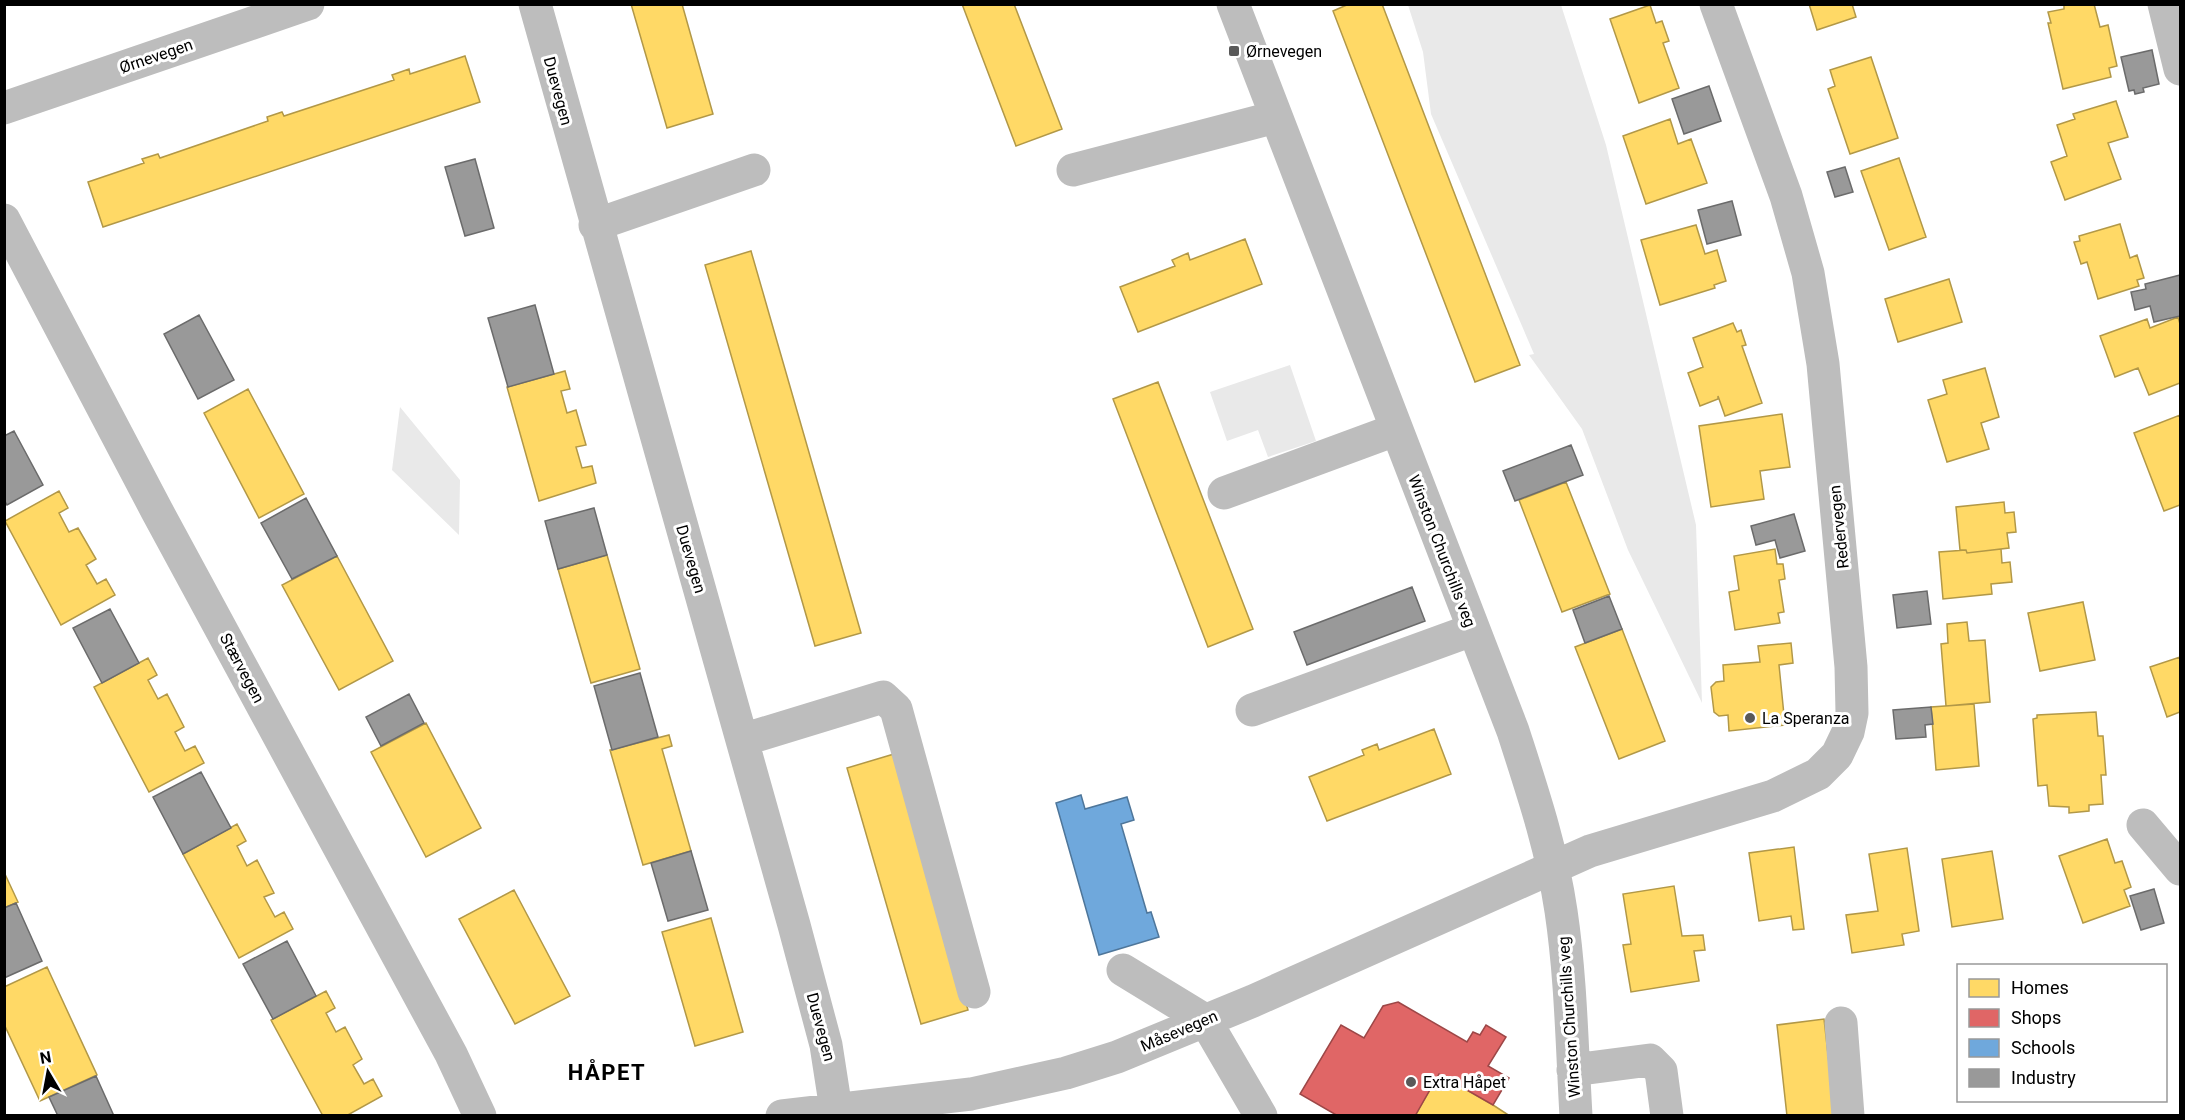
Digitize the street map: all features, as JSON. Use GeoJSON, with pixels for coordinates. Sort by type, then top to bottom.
{"type":"FeatureCollection","features":[{"type":"Feature","properties":{"kind":"street","name":"Ørnevegen"},"geometry":{"type":"LineString","coordinates":[[4,108],[262,12],[308,4]]}},
{"type":"Feature","properties":{"kind":"street","name":"Duevegen"},"geometry":{"type":"LineString","coordinates":[[535,4],[826,1045],[836,1113]]}},
{"type":"Feature","properties":{"kind":"street","name":"Winston Churchills veg"},"geometry":{"type":"LineString","coordinates":[[1233,4],[1395,430],[1513,731],[1553,867],[1565,954],[1576,1116]]}},
{"type":"Feature","properties":{"kind":"street","name":"Redervegen"},"geometry":{"type":"LineString","coordinates":[[1553,867],[1590,851],[1773,796],[1796,786],[1818,774],[1837,755],[1848,732],[1851,713],[1851,667],[1846,603],[1823,364],[1808,273],[1786,196],[1716,4]]}},
{"type":"Feature","properties":{"kind":"street"},"geometry":{"type":"LineString","coordinates":[[2164,4],[2181,69]]}},
{"type":"Feature","properties":{"kind":"street"},"geometry":{"type":"LineString","coordinates":[[1073,170],[1276,117]]}},
{"type":"Feature","properties":{"kind":"street"},"geometry":{"type":"LineString","coordinates":[[595,225],[754,170]]}},
{"type":"Feature","properties":{"kind":"street","name":"Stærvegen"},"geometry":{"type":"LineString","coordinates":[[4,220],[157,511],[451,1054],[480,1116]]}},
{"type":"Feature","properties":{"kind":"street"},"geometry":{"type":"LineString","coordinates":[[1224,493],[1395,430]]}},
{"type":"Feature","properties":{"kind":"street"},"geometry":{"type":"LineString","coordinates":[[1252,710],[1473,630]]}},
{"type":"Feature","properties":{"kind":"street"},"geometry":{"type":"LineString","coordinates":[[742,740],[883,697],[896,709],[974,992]]}},
{"type":"Feature","properties":{"kind":"street"},"geometry":{"type":"LineString","coordinates":[[2143,825],[2181,869]]}},
{"type":"Feature","properties":{"kind":"street","name":"Måsevegen"},"geometry":{"type":"LineString","coordinates":[[782,1116],[836,1113],[971,1094],[1066,1073],[1117,1057],[1553,867]]}},
{"type":"Feature","properties":{"kind":"street"},"geometry":{"type":"LineString","coordinates":[[1123,970],[1205,1020],[1261,1116]]}},
{"type":"Feature","properties":{"kind":"street"},"geometry":{"type":"LineString","coordinates":[[1840,1023],[1848,1116]]}},
{"type":"Feature","properties":{"kind":"street"},"geometry":{"type":"LineString","coordinates":[[1573,1070],[1650,1060],[1661,1071],[1667,1116]]}},
{"type":"Feature","properties":{"kind":"shaded area"},"geometry":{"type":"Polygon","coordinates":[[[1408,5],[1561,5],[1606,145],[1696,525],[1702,703],[1628,550],[1582,429],[1529,355],[1534,354],[1431,114],[1423,52],[1408,5]]]}},
{"type":"Feature","properties":{"kind":"shaded area"},"geometry":{"type":"Polygon","coordinates":[[[1290,365],[1316,441],[1268,457],[1258,430],[1227,441],[1210,392],[1290,365]]]}},
{"type":"Feature","properties":{"kind":"shaded area"},"geometry":{"type":"Polygon","coordinates":[[[400,407],[460,480],[459,535],[392,470],[400,407]]]}},
{"type":"Feature","properties":{"kind":"building: Homes"},"geometry":{"type":"Polygon","coordinates":[[[631,4],[682,4],[713,114],[667,128],[631,4]]]}},
{"type":"Feature","properties":{"kind":"building: Homes"},"geometry":{"type":"Polygon","coordinates":[[[962,4],[1014,4],[1062,129],[1016,146],[962,4]]]}},
{"type":"Feature","properties":{"kind":"building: Homes"},"geometry":{"type":"Polygon","coordinates":[[[1349,4],[1382,4],[1520,365],[1475,382],[1333,11],[1349,4]]]}},
{"type":"Feature","properties":{"kind":"building: Homes"},"geometry":{"type":"Polygon","coordinates":[[[1809,4],[1852,4],[1856,17],[1817,30],[1809,4]]]}},
{"type":"Feature","properties":{"kind":"building: Homes"},"geometry":{"type":"Polygon","coordinates":[[[2064,4],[2094,4],[2100,27],[2108,25],[2117,66],[2109,68],[2111,77],[2063,89],[2048,23],[2051,23],[2048,12],[2064,9],[2064,4]]]}},
{"type":"Feature","properties":{"kind":"building: Homes"},"geometry":{"type":"Polygon","coordinates":[[[1650,5],[1656,23],[1662,21],[1669,41],[1663,43],[1679,88],[1639,103],[1610,19],[1650,5]]]}},
{"type":"Feature","properties":{"kind":"building: Homes"},"geometry":{"type":"Polygon","coordinates":[[[465,56],[480,102],[103,227],[88,182],[144,163],[142,159],[158,154],[160,158],[268,121],[267,117],[282,112],[284,116],[394,80],[392,75],[409,69],[410,74],[465,56]]]}},
{"type":"Feature","properties":{"kind":"building: Homes"},"geometry":{"type":"Polygon","coordinates":[[[1871,57],[1898,138],[1850,154],[1828,89],[1835,86],[1830,70],[1871,57]]]}},
{"type":"Feature","properties":{"kind":"building: Homes"},"geometry":{"type":"Polygon","coordinates":[[[2116,101],[2128,137],[2108,143],[2121,179],[2065,200],[2051,162],[2067,156],[2057,125],[2075,119],[2073,114],[2116,101]]]}},
{"type":"Feature","properties":{"kind":"building: Homes"},"geometry":{"type":"Polygon","coordinates":[[[1670,119],[1678,144],[1691,139],[1707,183],[1646,204],[1623,136],[1670,119]]]}},
{"type":"Feature","properties":{"kind":"building: Homes"},"geometry":{"type":"Polygon","coordinates":[[[1899,158],[1926,237],[1889,250],[1861,171],[1899,158]]]}},
{"type":"Feature","properties":{"kind":"building: Homes"},"geometry":{"type":"Polygon","coordinates":[[[2120,224],[2130,258],[2137,255],[2144,278],[2137,280],[2139,286],[2098,299],[2087,262],[2081,264],[2074,242],[2080,241],[2079,236],[2120,224]]]}},
{"type":"Feature","properties":{"kind":"building: Homes"},"geometry":{"type":"Polygon","coordinates":[[[1696,225],[1705,254],[1717,250],[1726,281],[1714,285],[1715,288],[1660,305],[1641,240],[1696,225]]]}},
{"type":"Feature","properties":{"kind":"building: Homes"},"geometry":{"type":"Polygon","coordinates":[[[1245,239],[1262,284],[1138,332],[1120,287],[1175,266],[1172,260],[1188,253],[1190,260],[1245,239]]]}},
{"type":"Feature","properties":{"kind":"building: Homes"},"geometry":{"type":"Polygon","coordinates":[[[751,251],[861,633],[815,646],[705,265],[751,251]]]}},
{"type":"Feature","properties":{"kind":"building: Homes"},"geometry":{"type":"Polygon","coordinates":[[[1949,279],[1962,322],[1898,342],[1885,299],[1949,279]]]}},
{"type":"Feature","properties":{"kind":"building: Homes"},"geometry":{"type":"Polygon","coordinates":[[[2178,317],[2180,383],[2149,395],[2138,368],[2115,377],[2100,336],[2147,319],[2150,328],[2178,317]]]}},
{"type":"Feature","properties":{"kind":"building: Homes"},"geometry":{"type":"Polygon","coordinates":[[[1733,323],[1737,332],[1741,330],[1746,345],[1742,346],[1762,403],[1725,416],[1718,396],[1718,399],[1700,406],[1688,373],[1703,367],[1693,338],[1733,323]]]}},
{"type":"Feature","properties":{"kind":"building: Homes"},"geometry":{"type":"Polygon","coordinates":[[[1985,368],[1999,417],[1981,423],[1989,449],[1947,462],[1928,400],[1947,394],[1943,380],[1985,368]]]}},
{"type":"Feature","properties":{"kind":"building: Homes"},"geometry":{"type":"Polygon","coordinates":[[[565,371],[570,389],[561,391],[567,413],[576,410],[586,445],[576,447],[582,468],[592,466],[596,483],[539,501],[507,387],[565,371]]]}},
{"type":"Feature","properties":{"kind":"building: Homes"},"geometry":{"type":"Polygon","coordinates":[[[1158,382],[1253,629],[1208,647],[1113,399],[1158,382]]]}},
{"type":"Feature","properties":{"kind":"building: Homes"},"geometry":{"type":"Polygon","coordinates":[[[248,389],[304,494],[259,518],[204,413],[248,389]]]}},
{"type":"Feature","properties":{"kind":"building: Homes"},"geometry":{"type":"Polygon","coordinates":[[[1782,414],[1790,467],[1760,471],[1764,499],[1711,507],[1699,426],[1782,414]]]}},
{"type":"Feature","properties":{"kind":"building: Homes"},"geometry":{"type":"Polygon","coordinates":[[[2180,415],[2180,505],[2164,511],[2134,433],[2180,415]]]}},
{"type":"Feature","properties":{"kind":"building: Homes"},"geometry":{"type":"Polygon","coordinates":[[[1566,482],[1610,594],[1562,612],[1519,500],[1566,482]]]}},
{"type":"Feature","properties":{"kind":"building: Homes"},"geometry":{"type":"Polygon","coordinates":[[[59,491],[68,508],[59,513],[69,532],[78,528],[96,559],[86,565],[97,584],[106,579],[115,595],[61,625],[5,521],[59,491]]]}},
{"type":"Feature","properties":{"kind":"building: Homes"},"geometry":{"type":"Polygon","coordinates":[[[2004,502],[2005,513],[2014,512],[2016,532],[2007,533],[2009,548],[1967,553],[1966,550],[1960,550],[1956,507],[2004,502]]]}},
{"type":"Feature","properties":{"kind":"building: Homes"},"geometry":{"type":"Polygon","coordinates":[[[1775,549],[1777,564],[1783,564],[1785,579],[1779,580],[1784,612],[1778,613],[1780,623],[1735,630],[1729,592],[1739,590],[1734,556],[1775,549]]]}},
{"type":"Feature","properties":{"kind":"building: Homes"},"geometry":{"type":"Polygon","coordinates":[[[2001,549],[2002,563],[2010,562],[2012,582],[1991,584],[1992,594],[1943,599],[1939,552],[1966,550],[1967,553],[2001,549]]]}},
{"type":"Feature","properties":{"kind":"building: Homes"},"geometry":{"type":"Polygon","coordinates":[[[607,555],[640,669],[591,683],[558,569],[607,555]]]}},
{"type":"Feature","properties":{"kind":"building: Homes"},"geometry":{"type":"Polygon","coordinates":[[[337,556],[393,661],[339,690],[282,585],[337,556]]]}},
{"type":"Feature","properties":{"kind":"building: Homes"},"geometry":{"type":"Polygon","coordinates":[[[2083,602],[2095,660],[2040,671],[2028,613],[2083,602]]]}},
{"type":"Feature","properties":{"kind":"building: Homes"},"geometry":{"type":"Polygon","coordinates":[[[1967,622],[1969,641],[1985,640],[1990,702],[1946,706],[1941,644],[1948,643],[1947,624],[1967,622]]]}},
{"type":"Feature","properties":{"kind":"building: Homes"},"geometry":{"type":"Polygon","coordinates":[[[1622,629],[1665,741],[1619,759],[1575,647],[1622,629]]]}},
{"type":"Feature","properties":{"kind":"building: Homes"},"geometry":{"type":"Polygon","coordinates":[[[1791,643],[1793,663],[1779,665],[1785,725],[1729,731],[1728,715],[1719,716],[1714,712],[1711,687],[1716,682],[1724,681],[1723,665],[1760,662],[1758,646],[1791,643]]]}},
{"type":"Feature","properties":{"kind":"building: Homes"},"geometry":{"type":"Polygon","coordinates":[[[2180,657],[2180,712],[2167,717],[2150,667],[2180,657]]]}},
{"type":"Feature","properties":{"kind":"building: Homes"},"geometry":{"type":"Polygon","coordinates":[[[148,658],[157,675],[148,680],[158,699],[167,694],[184,727],[175,732],[185,751],[195,746],[204,763],[149,792],[94,687],[148,658]]]}},
{"type":"Feature","properties":{"kind":"building: Homes"},"geometry":{"type":"Polygon","coordinates":[[[1974,704],[1979,766],[1936,770],[1931,707],[1974,704]]]}},
{"type":"Feature","properties":{"kind":"building: Homes"},"geometry":{"type":"Polygon","coordinates":[[[2096,712],[2098,736],[2103,736],[2106,775],[2101,775],[2103,804],[2089,805],[2089,811],[2069,813],[2069,807],[2049,806],[2047,785],[2038,786],[2033,719],[2037,718],[2037,715],[2096,712]]]}},
{"type":"Feature","properties":{"kind":"building: Homes"},"geometry":{"type":"Polygon","coordinates":[[[426,723],[481,828],[426,857],[371,752],[426,723]]]}},
{"type":"Feature","properties":{"kind":"building: Homes"},"geometry":{"type":"Polygon","coordinates":[[[1434,729],[1451,774],[1327,821],[1309,777],[1364,755],[1362,750],[1377,744],[1379,750],[1434,729]]]}},
{"type":"Feature","properties":{"kind":"building: Homes"},"geometry":{"type":"Polygon","coordinates":[[[669,735],[672,746],[662,749],[691,851],[643,865],[610,750],[669,735]]]}},
{"type":"Feature","properties":{"kind":"building: Homes"},"geometry":{"type":"Polygon","coordinates":[[[894,754],[968,1010],[921,1024],[847,768],[894,754]]]}},
{"type":"Feature","properties":{"kind":"building: Homes"},"geometry":{"type":"Polygon","coordinates":[[[237,824],[246,841],[237,846],[247,866],[257,860],[274,893],[264,897],[275,917],[284,912],[293,929],[239,958],[183,854],[237,824]]]}},
{"type":"Feature","properties":{"kind":"building: Homes"},"geometry":{"type":"Polygon","coordinates":[[[2107,839],[2115,863],[2122,861],[2131,887],[2124,890],[2130,906],[2083,923],[2059,856],[2107,839]]]}},
{"type":"Feature","properties":{"kind":"building: Homes"},"geometry":{"type":"Polygon","coordinates":[[[1794,847],[1804,929],[1793,930],[1791,916],[1759,921],[1749,853],[1794,847]]]}},
{"type":"Feature","properties":{"kind":"building: Homes"},"geometry":{"type":"Polygon","coordinates":[[[1907,848],[1919,931],[1902,934],[1904,945],[1852,953],[1846,915],[1878,911],[1869,854],[1907,848]]]}},
{"type":"Feature","properties":{"kind":"building: Homes"},"geometry":{"type":"Polygon","coordinates":[[[1992,851],[2003,919],[1952,927],[1942,859],[1992,851]]]}},
{"type":"Feature","properties":{"kind":"building: Homes"},"geometry":{"type":"Polygon","coordinates":[[[4,872],[18,902],[4,908],[4,872]]]}},
{"type":"Feature","properties":{"kind":"building: Homes"},"geometry":{"type":"Polygon","coordinates":[[[1674,886],[1682,936],[1703,935],[1705,950],[1694,951],[1699,981],[1631,992],[1623,945],[1631,944],[1623,894],[1674,886]]]}},
{"type":"Feature","properties":{"kind":"building: Homes"},"geometry":{"type":"Polygon","coordinates":[[[514,890],[570,996],[515,1024],[459,919],[514,890]]]}},
{"type":"Feature","properties":{"kind":"building: Homes"},"geometry":{"type":"Polygon","coordinates":[[[711,918],[743,1032],[695,1046],[662,932],[711,918]]]}},
{"type":"Feature","properties":{"kind":"building: Homes"},"geometry":{"type":"Polygon","coordinates":[[[47,967],[97,1075],[40,1101],[4,1024],[4,987],[47,967]]]}},
{"type":"Feature","properties":{"kind":"building: Homes"},"geometry":{"type":"Polygon","coordinates":[[[326,991],[335,1008],[326,1013],[336,1032],[345,1027],[362,1059],[353,1065],[364,1084],[373,1079],[382,1096],[346,1116],[323,1116],[271,1020],[326,991]]]}},
{"type":"Feature","properties":{"kind":"building: Homes"},"geometry":{"type":"Polygon","coordinates":[[[1824,1019],[1835,1116],[1787,1116],[1777,1025],[1824,1019]]]}},
{"type":"Feature","properties":{"kind":"building: Homes"},"geometry":{"type":"Polygon","coordinates":[[[1439,1074],[1493,1105],[1510,1116],[1415,1116],[1439,1074]]]}},
{"type":"Feature","properties":{"kind":"building: Shops"},"geometry":{"type":"Polygon","coordinates":[[[1398,1002],[1467,1042],[1473,1032],[1480,1035],[1486,1025],[1506,1037],[1488,1066],[1509,1078],[1493,1105],[1439,1074],[1415,1116],[1338,1116],[1300,1094],[1341,1025],[1364,1038],[1383,1006],[1398,1002]]]}},
{"type":"Feature","properties":{"kind":"building: Schools"},"geometry":{"type":"Polygon","coordinates":[[[1081,795],[1085,809],[1127,797],[1134,820],[1121,824],[1147,913],[1151,912],[1159,937],[1099,955],[1056,803],[1081,795]]]}},
{"type":"Feature","properties":{"kind":"building: Industry"},"geometry":{"type":"Polygon","coordinates":[[[2152,50],[2159,84],[2143,88],[2144,92],[2135,94],[2134,90],[2129,91],[2121,57],[2152,50]]]}},
{"type":"Feature","properties":{"kind":"building: Industry"},"geometry":{"type":"Polygon","coordinates":[[[1709,86],[1721,121],[1684,134],[1672,99],[1709,86]]]}},
{"type":"Feature","properties":{"kind":"building: Industry"},"geometry":{"type":"Polygon","coordinates":[[[475,159],[494,228],[465,236],[445,167],[475,159]]]}},
{"type":"Feature","properties":{"kind":"building: Industry"},"geometry":{"type":"Polygon","coordinates":[[[1845,167],[1853,192],[1835,197],[1827,172],[1845,167]]]}},
{"type":"Feature","properties":{"kind":"building: Industry"},"geometry":{"type":"Polygon","coordinates":[[[1732,201],[1741,235],[1707,244],[1698,210],[1732,201]]]}},
{"type":"Feature","properties":{"kind":"building: Industry"},"geometry":{"type":"Polygon","coordinates":[[[2180,275],[2180,316],[2154,322],[2150,306],[2135,310],[2131,292],[2146,289],[2145,284],[2180,275]]]}},
{"type":"Feature","properties":{"kind":"building: Industry"},"geometry":{"type":"Polygon","coordinates":[[[535,305],[554,374],[508,387],[488,318],[535,305]]]}},
{"type":"Feature","properties":{"kind":"building: Industry"},"geometry":{"type":"Polygon","coordinates":[[[199,315],[234,380],[198,399],[164,334],[199,315]]]}},
{"type":"Feature","properties":{"kind":"building: Industry"},"geometry":{"type":"Polygon","coordinates":[[[14,431],[43,485],[7,505],[4,500],[4,436],[14,431]]]}},
{"type":"Feature","properties":{"kind":"building: Industry"},"geometry":{"type":"Polygon","coordinates":[[[1571,445],[1583,475],[1515,501],[1503,471],[1571,445]]]}},
{"type":"Feature","properties":{"kind":"building: Industry"},"geometry":{"type":"Polygon","coordinates":[[[306,498],[337,556],[292,579],[261,523],[306,498]]]}},
{"type":"Feature","properties":{"kind":"building: Industry"},"geometry":{"type":"Polygon","coordinates":[[[594,508],[607,555],[558,569],[545,521],[594,508]]]}},
{"type":"Feature","properties":{"kind":"building: Industry"},"geometry":{"type":"Polygon","coordinates":[[[1794,514],[1805,551],[1780,558],[1775,540],[1756,545],[1751,526],[1794,514]]]}},
{"type":"Feature","properties":{"kind":"building: Industry"},"geometry":{"type":"Polygon","coordinates":[[[1412,587],[1425,621],[1307,665],[1294,632],[1412,587]]]}},
{"type":"Feature","properties":{"kind":"building: Industry"},"geometry":{"type":"Polygon","coordinates":[[[1927,591],[1931,624],[1897,628],[1893,595],[1927,591]]]}},
{"type":"Feature","properties":{"kind":"building: Industry"},"geometry":{"type":"Polygon","coordinates":[[[1609,596],[1622,629],[1585,643],[1573,610],[1609,596]]]}},
{"type":"Feature","properties":{"kind":"building: Industry"},"geometry":{"type":"Polygon","coordinates":[[[110,609],[139,663],[102,683],[73,628],[110,609]]]}},
{"type":"Feature","properties":{"kind":"building: Industry"},"geometry":{"type":"Polygon","coordinates":[[[640,673],[658,737],[612,750],[594,686],[640,673]]]}},
{"type":"Feature","properties":{"kind":"building: Industry"},"geometry":{"type":"Polygon","coordinates":[[[409,694],[424,723],[381,746],[366,717],[409,694]]]}},
{"type":"Feature","properties":{"kind":"building: Industry"},"geometry":{"type":"Polygon","coordinates":[[[1931,707],[1933,724],[1925,725],[1926,737],[1896,739],[1893,710],[1931,707]]]}},
{"type":"Feature","properties":{"kind":"building: Industry"},"geometry":{"type":"Polygon","coordinates":[[[201,772],[231,828],[183,854],[153,797],[201,772]]]}},
{"type":"Feature","properties":{"kind":"building: Industry"},"geometry":{"type":"Polygon","coordinates":[[[691,851],[708,910],[668,921],[651,863],[691,851]]]}},
{"type":"Feature","properties":{"kind":"building: Industry"},"geometry":{"type":"Polygon","coordinates":[[[2154,889],[2164,923],[2141,930],[2130,896],[2154,889]]]}},
{"type":"Feature","properties":{"kind":"building: Industry"},"geometry":{"type":"Polygon","coordinates":[[[16,903],[42,961],[4,978],[4,908],[16,903]]]}},
{"type":"Feature","properties":{"kind":"building: Industry"},"geometry":{"type":"Polygon","coordinates":[[[287,941],[316,996],[273,1019],[243,964],[287,941]]]}},
{"type":"Feature","properties":{"kind":"building: Industry"},"geometry":{"type":"Polygon","coordinates":[[[96,1076],[114,1116],[58,1116],[49,1097],[96,1076]]]}},
{"type":"Feature","properties":{"kind":"place","name":"Ørnevegen"},"geometry":{"type":"Point","coordinates":[1234,51]}},
{"type":"Feature","properties":{"kind":"place","name":"La Speranza"},"geometry":{"type":"Point","coordinates":[1750,718]}},
{"type":"Feature","properties":{"kind":"place","name":"Extra Håpet"},"geometry":{"type":"Point","coordinates":[1411,1082]}},
{"type":"Feature","properties":{"kind":"district","name":"HÅPET"},"geometry":{"type":"Point","coordinates":[607,1072]}}]}
